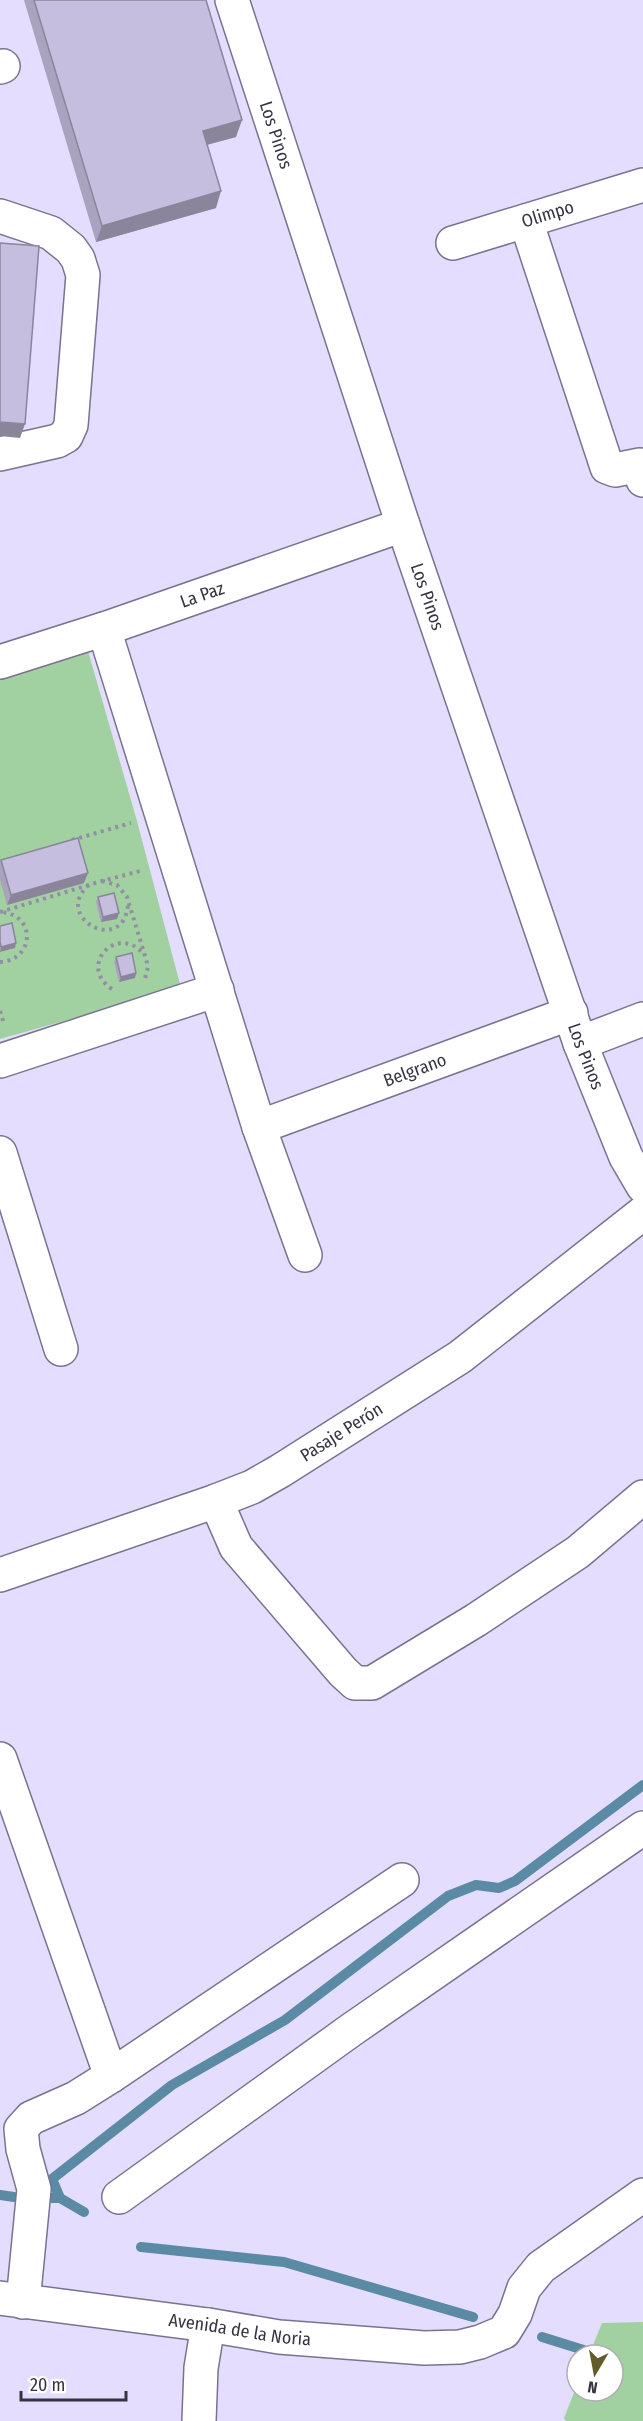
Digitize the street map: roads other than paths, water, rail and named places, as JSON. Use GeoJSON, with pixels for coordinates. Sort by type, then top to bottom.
{"type":"FeatureCollection","features":[{"type":"Feature","properties":{"kind":"street","name":"Los Pinos"},"geometry":{"type":"LineString","coordinates":[[232,0],[403,525],[575,1028],[626,1157],[643,1186]]}},
{"type":"Feature","properties":{"kind":"street","name":"Olimpo"},"geometry":{"type":"LineString","coordinates":[[453,243],[643,185]]}},
{"type":"Feature","properties":{"kind":"street"},"geometry":{"type":"LineString","coordinates":[[0,216],[51,233],[71,249],[78,259],[83,275],[71,425],[66,436],[57,441],[0,454]]}},
{"type":"Feature","properties":{"kind":"street"},"geometry":{"type":"LineString","coordinates":[[526,221],[607,467],[615,470],[642,470]]}},
{"type":"Feature","properties":{"kind":"street","name":"La Paz"},"geometry":{"type":"LineString","coordinates":[[0,662],[104,629],[403,525]]}},
{"type":"Feature","properties":{"kind":"street"},"geometry":{"type":"LineString","coordinates":[[104,629],[259,1127],[305,1255]]}},
{"type":"Feature","properties":{"kind":"street"},"geometry":{"type":"LineString","coordinates":[[0,1061],[217,990]]}},
{"type":"Feature","properties":{"kind":"street","name":"Belgrano"},"geometry":{"type":"LineString","coordinates":[[259,1127],[575,1028],[643,1019]]}},
{"type":"Feature","properties":{"kind":"street"},"geometry":{"type":"LineString","coordinates":[[0,1153],[61,1349]]}},
{"type":"Feature","properties":{"kind":"street","name":"Pasaje Perón"},"geometry":{"type":"LineString","coordinates":[[0,1575],[252,1487],[460,1357],[643,1213]]}},
{"type":"Feature","properties":{"kind":"street"},"geometry":{"type":"LineString","coordinates":[[216,1501],[236,1547],[343,1672],[355,1683],[372,1683],[476,1620],[578,1552],[643,1497]]}},
{"type":"Feature","properties":{"kind":"street"},"geometry":{"type":"LineString","coordinates":[[0,1759],[111,2076]]}},
{"type":"Feature","properties":{"kind":"street"},"geometry":{"type":"LineString","coordinates":[[118,2197],[351,2030],[643,1828]]}},
{"type":"Feature","properties":{"kind":"street"},"geometry":{"type":"LineString","coordinates":[[12,2300],[34,2189],[23,2149],[21,2129],[31,2118],[76,2098],[111,2076],[402,1880]]}},
{"type":"Feature","properties":{"kind":"street","name":"Avenida de la Noria"},"geometry":{"type":"LineString","coordinates":[[12,2300],[208,2325],[279,2337],[424,2348],[460,2347],[504,2332],[515,2314],[524,2288],[541,2267],[643,2194]]}},
{"type":"Feature","properties":{"kind":"street"},"geometry":{"type":"LineString","coordinates":[[199,2421],[201,2368],[208,2325]]}},
{"type":"Feature","properties":{"kind":"waterway"},"geometry":{"type":"LineString","coordinates":[[46,2198],[60,2198],[52,2179],[172,2085],[285,2020],[448,1896],[476,1885],[499,1888],[515,1881],[643,1785]]}},
{"type":"Feature","properties":{"kind":"waterway"},"geometry":{"type":"LineString","coordinates":[[0,2195],[14,2197]]}},
{"type":"Feature","properties":{"kind":"waterway"},"geometry":{"type":"LineString","coordinates":[[60,2198],[84,2212]]}},
{"type":"Feature","properties":{"kind":"waterway"},"geometry":{"type":"LineString","coordinates":[[141,2247],[284,2262],[473,2317]]}},
{"type":"Feature","properties":{"kind":"waterway"},"geometry":{"type":"LineString","coordinates":[[542,2337],[565,2344]]}}]}
